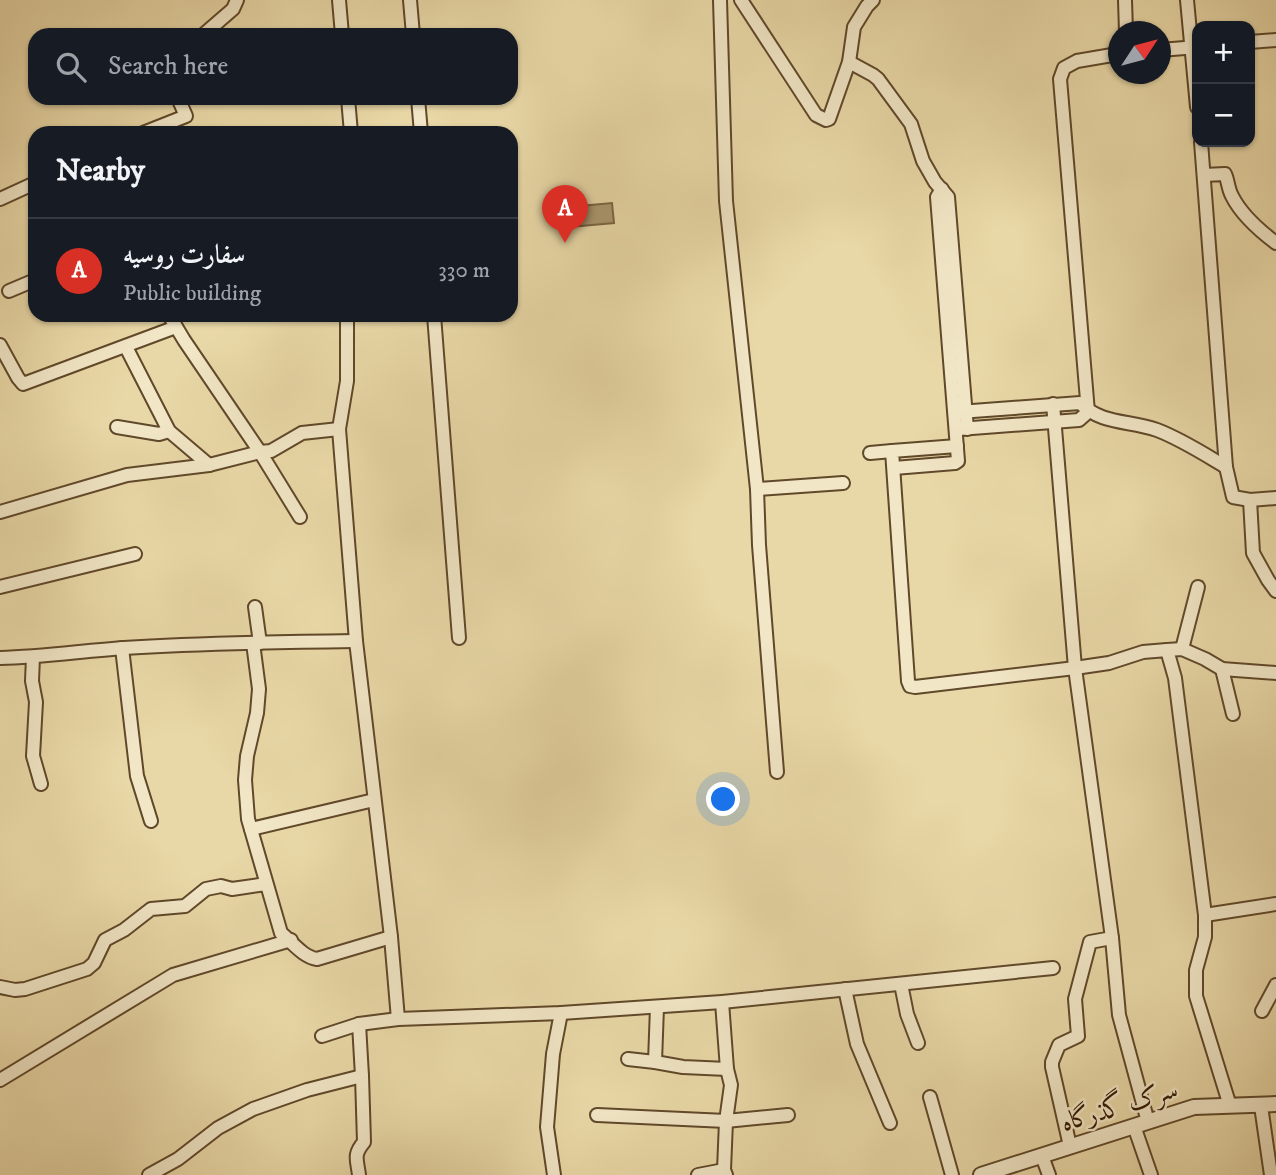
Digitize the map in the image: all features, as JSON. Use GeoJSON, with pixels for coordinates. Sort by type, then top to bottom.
{"type":"FeatureCollection","features":[{"type":"Feature","properties":{"kind":"street"},"geometry":{"type":"LineString","coordinates":[[212,28],[233,9],[237,0]]}},
{"type":"Feature","properties":{"kind":"street"},"geometry":{"type":"LineString","coordinates":[[339,0],[341,28]]}},
{"type":"Feature","properties":{"kind":"street"},"geometry":{"type":"LineString","coordinates":[[410,0],[412,28]]}},
{"type":"Feature","properties":{"kind":"street"},"geometry":{"type":"LineString","coordinates":[[720,0],[726,201],[757,489],[777,772]]}},
{"type":"Feature","properties":{"kind":"street"},"geometry":{"type":"LineString","coordinates":[[741,0],[816,115],[826,120],[829,119],[849,62],[855,27],[873,0]]}},
{"type":"Feature","properties":{"kind":"street"},"geometry":{"type":"LineString","coordinates":[[1125,0],[1126,21]]}},
{"type":"Feature","properties":{"kind":"street"},"geometry":{"type":"LineString","coordinates":[[1187,0],[1192,34]]}},
{"type":"Feature","properties":{"kind":"street"},"geometry":{"type":"LineString","coordinates":[[1255,42],[1276,40]]}},
{"type":"Feature","properties":{"kind":"street"},"geometry":{"type":"LineString","coordinates":[[1171,49],[1192,48]]}},
{"type":"Feature","properties":{"kind":"street"},"geometry":{"type":"LineString","coordinates":[[1088,412],[1060,79],[1064,68],[1077,61],[1108,56]]}},
{"type":"Feature","properties":{"kind":"street"},"geometry":{"type":"LineString","coordinates":[[849,62],[878,79],[911,124],[923,161],[935,182],[948,197],[950,294],[961,429],[957,446],[958,463],[894,468]]}},
{"type":"Feature","properties":{"kind":"street"},"geometry":{"type":"LineString","coordinates":[[164,126],[186,116],[181,105]]}},
{"type":"Feature","properties":{"kind":"street"},"geometry":{"type":"LineString","coordinates":[[349,105],[350,126]]}},
{"type":"Feature","properties":{"kind":"street"},"geometry":{"type":"LineString","coordinates":[[419,105],[420,126]]}},
{"type":"Feature","properties":{"kind":"street"},"geometry":{"type":"LineString","coordinates":[[1201,147],[1226,467],[1233,497],[1250,500],[1276,498]]}},
{"type":"Feature","properties":{"kind":"street"},"geometry":{"type":"LineString","coordinates":[[1204,175],[1225,174],[1231,195],[1241,209],[1276,243]]}},
{"type":"Feature","properties":{"kind":"street"},"geometry":{"type":"LineString","coordinates":[[0,199],[28,186]]}},
{"type":"Feature","properties":{"kind":"street"},"geometry":{"type":"LineString","coordinates":[[9,291],[28,282]]}},
{"type":"Feature","properties":{"kind":"street"},"geometry":{"type":"LineString","coordinates":[[173,322],[300,517]]}},
{"type":"Feature","properties":{"kind":"street"},"geometry":{"type":"LineString","coordinates":[[348,322],[346,381],[340,429],[356,642],[398,1019]]}},
{"type":"Feature","properties":{"kind":"street"},"geometry":{"type":"LineString","coordinates":[[436,322],[459,638]]}},
{"type":"Feature","properties":{"kind":"street"},"geometry":{"type":"LineString","coordinates":[[0,345],[23,384],[176,327]]}},
{"type":"Feature","properties":{"kind":"street"},"geometry":{"type":"LineString","coordinates":[[125,346],[169,431],[209,465]]}},
{"type":"Feature","properties":{"kind":"street"},"geometry":{"type":"LineString","coordinates":[[960,412],[1080,403],[1088,412],[1101,418],[1159,431],[1226,467]]}},
{"type":"Feature","properties":{"kind":"street"},"geometry":{"type":"LineString","coordinates":[[1053,404],[1075,668],[1112,938],[1119,1015],[1151,1175]]}},
{"type":"Feature","properties":{"kind":"street"},"geometry":{"type":"LineString","coordinates":[[961,429],[1079,419],[1088,412]]}},
{"type":"Feature","properties":{"kind":"street"},"geometry":{"type":"LineString","coordinates":[[117,427],[159,434],[169,431]]}},
{"type":"Feature","properties":{"kind":"street"},"geometry":{"type":"LineString","coordinates":[[0,512],[127,475],[209,465],[271,451],[302,433],[340,429]]}},
{"type":"Feature","properties":{"kind":"street"},"geometry":{"type":"LineString","coordinates":[[870,453],[957,446]]}},
{"type":"Feature","properties":{"kind":"street"},"geometry":{"type":"LineString","coordinates":[[892,451],[910,686],[1075,668],[1109,663],[1143,652],[1182,649],[1222,669],[1276,673]]}},
{"type":"Feature","properties":{"kind":"street"},"geometry":{"type":"LineString","coordinates":[[757,489],[843,483]]}},
{"type":"Feature","properties":{"kind":"street"},"geometry":{"type":"LineString","coordinates":[[1250,500],[1253,553],[1276,591]]}},
{"type":"Feature","properties":{"kind":"street"},"geometry":{"type":"LineString","coordinates":[[0,587],[135,554]]}},
{"type":"Feature","properties":{"kind":"street"},"geometry":{"type":"LineString","coordinates":[[1182,649],[1198,587]]}},
{"type":"Feature","properties":{"kind":"street"},"geometry":{"type":"LineString","coordinates":[[255,607],[259,689],[257,713],[247,756],[245,780],[248,819],[281,933],[308,958],[317,959],[390,937]]}},
{"type":"Feature","properties":{"kind":"street"},"geometry":{"type":"LineString","coordinates":[[0,658],[122,648],[356,642]]}},
{"type":"Feature","properties":{"kind":"street"},"geometry":{"type":"LineString","coordinates":[[122,648],[137,776],[151,821]]}},
{"type":"Feature","properties":{"kind":"street"},"geometry":{"type":"LineString","coordinates":[[1167,650],[1175,678],[1205,915],[1205,937],[1196,970],[1196,996],[1230,1106]]}},
{"type":"Feature","properties":{"kind":"street"},"geometry":{"type":"LineString","coordinates":[[33,657],[32,681],[36,702],[33,756],[41,784]]}},
{"type":"Feature","properties":{"kind":"street"},"geometry":{"type":"LineString","coordinates":[[1222,669],[1233,715]]}},
{"type":"Feature","properties":{"kind":"street"},"geometry":{"type":"LineString","coordinates":[[251,829],[374,800]]}},
{"type":"Feature","properties":{"kind":"street"},"geometry":{"type":"LineString","coordinates":[[0,987],[24,989],[87,969],[94,963],[105,940],[124,930],[153,908],[185,906],[206,889],[213,887],[232,889],[266,884]]}},
{"type":"Feature","properties":{"kind":"street"},"geometry":{"type":"LineString","coordinates":[[1205,915],[1276,904]]}},
{"type":"Feature","properties":{"kind":"street"},"geometry":{"type":"LineString","coordinates":[[1070,1146],[1052,1062],[1059,1045],[1078,1036],[1075,999],[1090,942],[1112,938]]}},
{"type":"Feature","properties":{"kind":"street"},"geometry":{"type":"LineString","coordinates":[[0,1080],[173,975],[290,940]]}},
{"type":"Feature","properties":{"kind":"street"},"geometry":{"type":"LineString","coordinates":[[321,1036],[359,1024],[398,1019],[561,1013],[722,1002],[1053,968]]}},
{"type":"Feature","properties":{"kind":"street"},"geometry":{"type":"LineString","coordinates":[[901,984],[918,1043]]}},
{"type":"Feature","properties":{"kind":"street"},"geometry":{"type":"LineString","coordinates":[[1262,1011],[1276,985]]}},
{"type":"Feature","properties":{"kind":"street"},"geometry":{"type":"LineString","coordinates":[[845,989],[857,1044],[890,1123]]}},
{"type":"Feature","properties":{"kind":"street"},"geometry":{"type":"LineString","coordinates":[[698,1175],[725,1172],[726,1121],[731,1085],[727,1069],[722,1002]]}},
{"type":"Feature","properties":{"kind":"street"},"geometry":{"type":"LineString","coordinates":[[655,1062],[657,1007]]}},
{"type":"Feature","properties":{"kind":"street"},"geometry":{"type":"LineString","coordinates":[[554,1175],[547,1127],[552,1054],[561,1013]]}},
{"type":"Feature","properties":{"kind":"street"},"geometry":{"type":"LineString","coordinates":[[359,1024],[364,1142],[355,1155],[359,1175]]}},
{"type":"Feature","properties":{"kind":"street"},"geometry":{"type":"LineString","coordinates":[[628,1059],[683,1067],[727,1069]]}},
{"type":"Feature","properties":{"kind":"street"},"geometry":{"type":"LineString","coordinates":[[149,1175],[178,1159],[218,1128],[253,1110],[307,1090],[362,1076]]}},
{"type":"Feature","properties":{"kind":"street"},"geometry":{"type":"LineString","coordinates":[[930,1097],[952,1175]]}},
{"type":"Feature","properties":{"kind":"street"},"geometry":{"type":"LineString","coordinates":[[1269,1105],[1271,1175]]}},
{"type":"Feature","properties":{"kind":"street","name":"سرک گذرگاه"},"geometry":{"type":"LineString","coordinates":[[981,1175],[1194,1107],[1269,1105]]}},
{"type":"Feature","properties":{"kind":"street"},"geometry":{"type":"LineString","coordinates":[[597,1115],[726,1121],[788,1115]]}},
{"type":"Feature","properties":{"kind":"street"},"geometry":{"type":"LineString","coordinates":[[1042,1156],[1049,1175]]}},
{"type":"Feature","properties":{"kind":"shaded area"},"geometry":{"type":"Polygon","coordinates":[[[612,203],[614,223],[570,227],[569,207],[612,203]]]}},
{"type":"Feature","properties":{"kind":"place","name":"سفارت روسیه"},"geometry":{"type":"Point","coordinates":[565,243]}}]}
